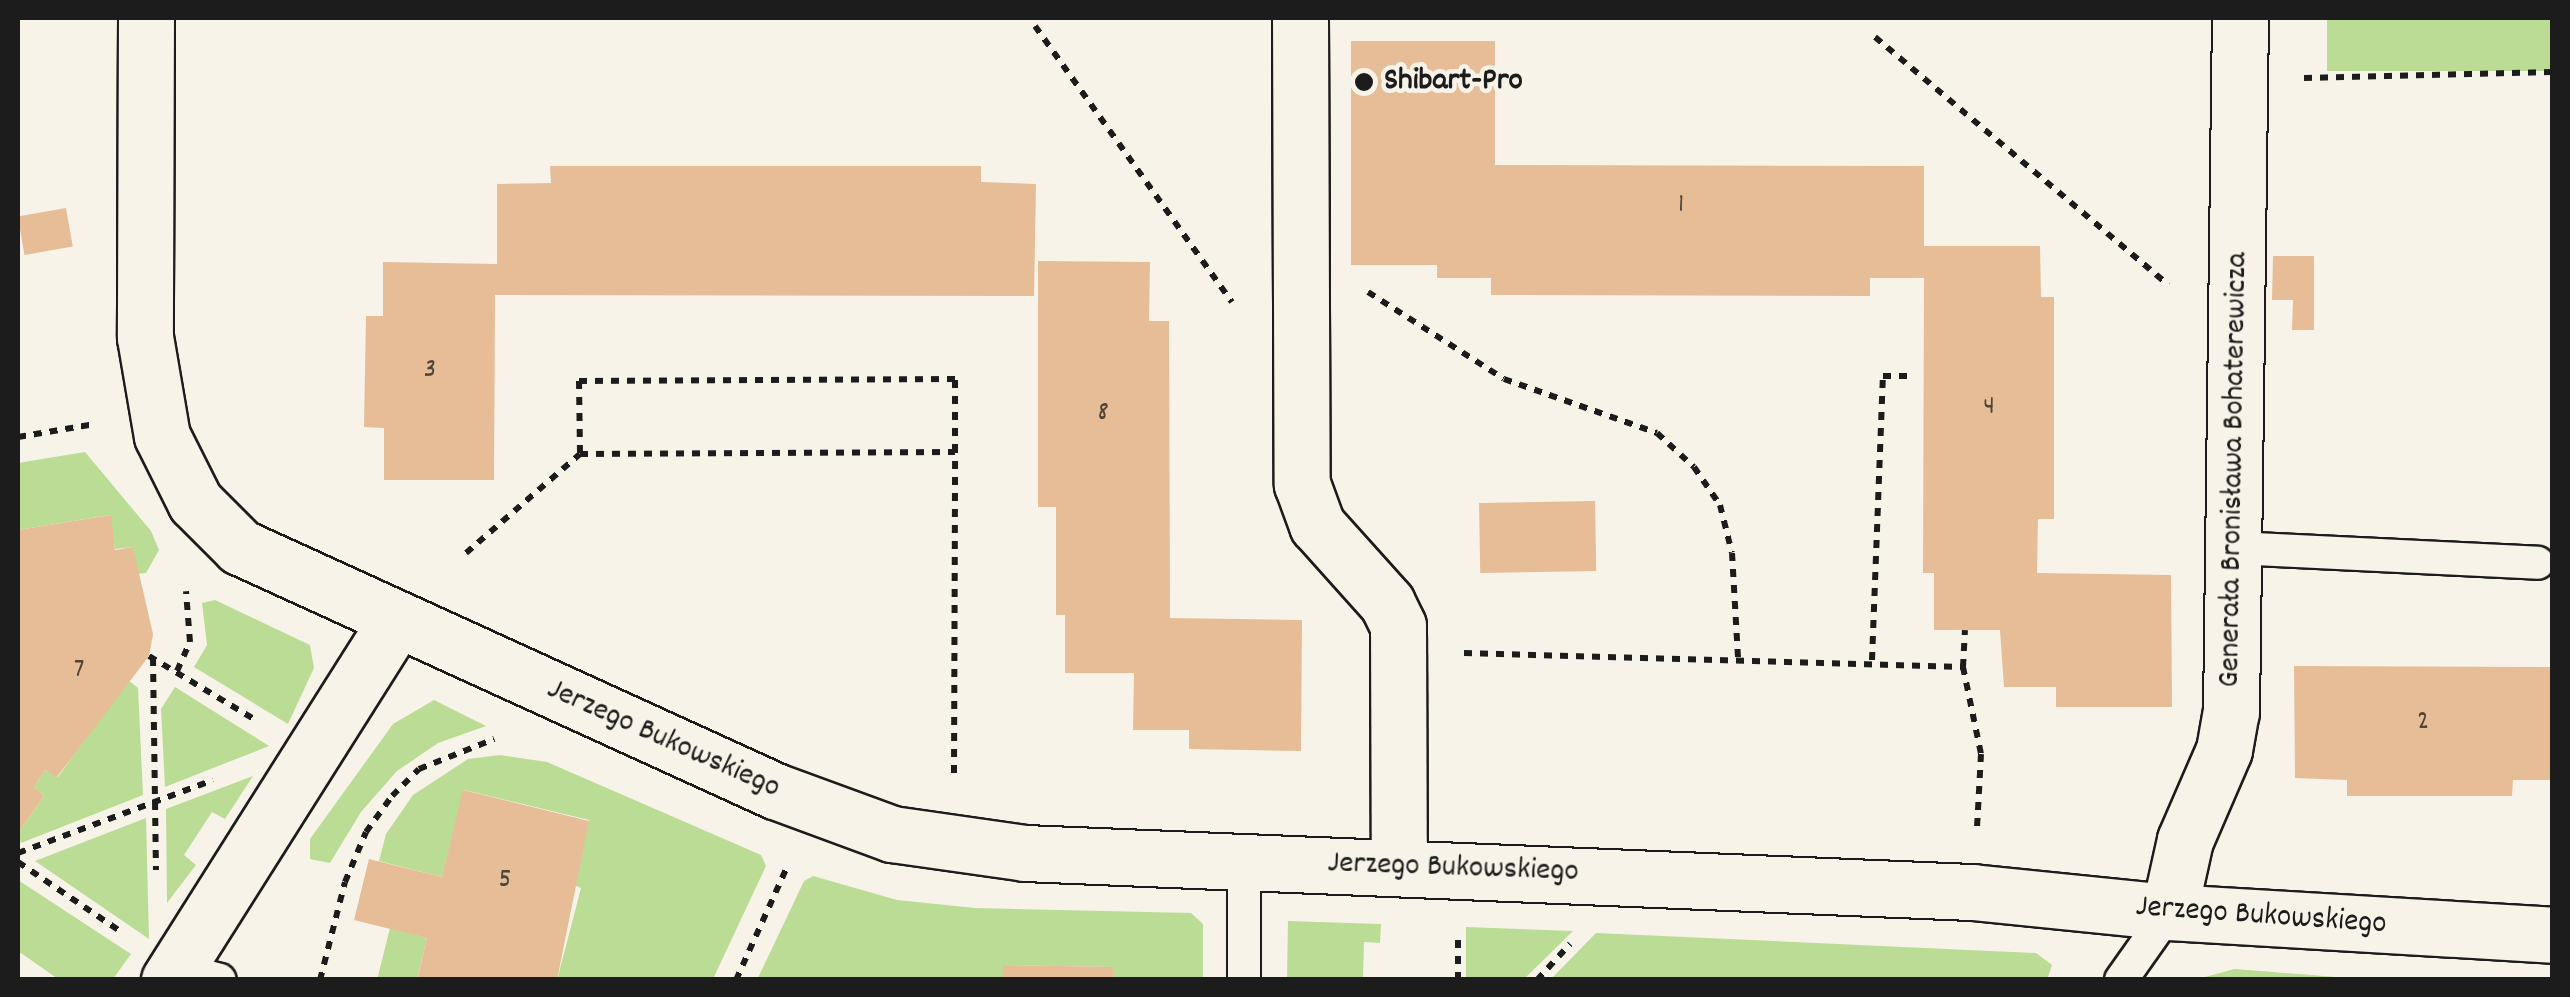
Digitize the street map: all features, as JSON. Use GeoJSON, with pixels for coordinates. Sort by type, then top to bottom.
{"type":"FeatureCollection","features":[{"type":"Feature","properties":{"kind":"street","name":"Jerzego Bukowskiego"},"geometry":{"type":"LineString","coordinates":[[146,18],[145,337],[150,386],[174,470],[213,525],[240,547],[396,621],[775,791],[892,834],[1025,853],[1972,892],[2169,912],[2552,935]]}},
{"type":"Feature","properties":{"kind":"street"},"geometry":{"type":"LineString","coordinates":[[1300,18],[1302,484],[1317,525],[1387,603],[1402,652],[1398,866]]}},
{"type":"Feature","properties":{"kind":"street","name":"Generała Bronisława Bohaterewicza"},"geometry":{"type":"LineString","coordinates":[[2169,912],[2185,840],[2224,750],[2232,712],[2240,18]]}},
{"type":"Feature","properties":{"kind":"street"},"geometry":{"type":"LineString","coordinates":[[189,976],[313,756],[396,621]]}},
{"type":"Feature","properties":{"kind":"lane"},"geometry":{"type":"LineString","coordinates":[[2235,548],[2538,563]]}},
{"type":"Feature","properties":{"kind":"lane"},"geometry":{"type":"LineString","coordinates":[[1244,861],[1244,980]]}},
{"type":"Feature","properties":{"kind":"lane"},"geometry":{"type":"LineString","coordinates":[[2120,980],[2169,912]]}},
{"type":"Feature","properties":{"kind":"path"},"geometry":{"type":"LineString","coordinates":[[1035,26],[1242,317]]}},
{"type":"Feature","properties":{"kind":"path"},"geometry":{"type":"LineString","coordinates":[[1875,37],[2180,295]]}},
{"type":"Feature","properties":{"kind":"path"},"geometry":{"type":"LineString","coordinates":[[2240,79],[2552,72]]}},
{"type":"Feature","properties":{"kind":"path"},"geometry":{"type":"LineString","coordinates":[[1353,283],[1504,379],[1657,433],[1694,466],[1720,505],[1732,553],[1738,658]]}},
{"type":"Feature","properties":{"kind":"path"},"geometry":{"type":"LineString","coordinates":[[1872,660],[1884,376],[1914,376]]}},
{"type":"Feature","properties":{"kind":"path"},"geometry":{"type":"LineString","coordinates":[[580,454],[580,381],[955,379],[954,774]]}},
{"type":"Feature","properties":{"kind":"path"},"geometry":{"type":"LineString","coordinates":[[18,437],[105,422]]}},
{"type":"Feature","properties":{"kind":"path"},"geometry":{"type":"LineString","coordinates":[[466,553],[580,454],[955,452]]}},
{"type":"Feature","properties":{"kind":"path"},"geometry":{"type":"LineString","coordinates":[[177,671],[192,628],[183,572]]}},
{"type":"Feature","properties":{"kind":"path"},"geometry":{"type":"LineString","coordinates":[[1966,630],[1963,667],[1981,754],[1972,892]]}},
{"type":"Feature","properties":{"kind":"path"},"geometry":{"type":"LineString","coordinates":[[1402,652],[1872,660],[1963,667]]}},
{"type":"Feature","properties":{"kind":"path"},"geometry":{"type":"LineString","coordinates":[[156,879],[151,657],[313,756]]}},
{"type":"Feature","properties":{"kind":"path"},"geometry":{"type":"LineString","coordinates":[[320,980],[345,882],[366,832],[392,796],[419,768],[508,733]]}},
{"type":"Feature","properties":{"kind":"path"},"geometry":{"type":"LineString","coordinates":[[18,854],[285,752],[313,756]]}},
{"type":"Feature","properties":{"kind":"path"},"geometry":{"type":"LineString","coordinates":[[736,980],[792,856]]}},
{"type":"Feature","properties":{"kind":"path"},"geometry":{"type":"LineString","coordinates":[[18,862],[189,976]]}},
{"type":"Feature","properties":{"kind":"path"},"geometry":{"type":"LineString","coordinates":[[1458,933],[1458,980]]}},
{"type":"Feature","properties":{"kind":"path"},"geometry":{"type":"LineString","coordinates":[[1537,980],[1578,936]]}},
{"type":"Feature","properties":{"kind":"green space"},"geometry":{"type":"Polygon","coordinates":[[[2327,18],[2552,18],[2552,71],[2327,71],[2327,18]]]}},
{"type":"Feature","properties":{"kind":"green space"},"geometry":{"type":"Polygon","coordinates":[[[85,452],[151,531],[159,550],[146,573],[137,574],[133,547],[115,549],[110,515],[18,530],[18,463],[85,452]]]}},
{"type":"Feature","properties":{"kind":"green space"},"geometry":{"type":"Polygon","coordinates":[[[215,600],[310,645],[314,668],[288,724],[194,667],[207,645],[202,603],[215,600]]]}},
{"type":"Feature","properties":{"kind":"green space"},"geometry":{"type":"Polygon","coordinates":[[[127,679],[138,688],[143,795],[21,843],[18,833],[44,796],[34,787],[45,770],[58,777],[127,679]]]}},
{"type":"Feature","properties":{"kind":"green space"},"geometry":{"type":"Polygon","coordinates":[[[175,687],[269,746],[165,787],[161,709],[175,687]]]}},
{"type":"Feature","properties":{"kind":"green space"},"geometry":{"type":"Polygon","coordinates":[[[434,700],[486,726],[438,743],[397,771],[361,812],[330,863],[310,859],[310,839],[393,724],[434,700]]]}},
{"type":"Feature","properties":{"kind":"green space"},"geometry":{"type":"Polygon","coordinates":[[[500,755],[547,762],[761,855],[766,866],[713,979],[557,980],[581,888],[574,885],[589,820],[464,790],[442,877],[379,861],[386,834],[413,795],[468,759],[500,755]]]}},
{"type":"Feature","properties":{"kind":"green space"},"geometry":{"type":"Polygon","coordinates":[[[253,776],[225,819],[212,812],[184,855],[196,865],[167,903],[166,809],[253,776]]]}},
{"type":"Feature","properties":{"kind":"green space"},"geometry":{"type":"Polygon","coordinates":[[[146,818],[149,939],[35,861],[146,818]]]}},
{"type":"Feature","properties":{"kind":"green space"},"geometry":{"type":"Polygon","coordinates":[[[813,876],[897,900],[975,908],[1191,913],[1203,924],[1203,979],[1113,979],[1112,967],[1003,965],[1003,979],[757,980],[804,881],[813,876]]]}},
{"type":"Feature","properties":{"kind":"green space"},"geometry":{"type":"Polygon","coordinates":[[[18,880],[131,954],[113,979],[58,979],[18,951],[18,880]]]}},
{"type":"Feature","properties":{"kind":"green space"},"geometry":{"type":"Polygon","coordinates":[[[1288,921],[1381,924],[1380,943],[1364,942],[1363,979],[1287,979],[1288,921]]]}},
{"type":"Feature","properties":{"kind":"green space"},"geometry":{"type":"Polygon","coordinates":[[[1466,927],[1573,931],[1524,979],[1466,980],[1466,927]]]}},
{"type":"Feature","properties":{"kind":"green space"},"geometry":{"type":"Polygon","coordinates":[[[390,928],[427,938],[417,979],[377,980],[390,928]]]}},
{"type":"Feature","properties":{"kind":"green space"},"geometry":{"type":"Polygon","coordinates":[[[1596,933],[2036,953],[2052,965],[2047,980],[1551,979],[1596,933]]]}},
{"type":"Feature","properties":{"kind":"green space"},"geometry":{"type":"Polygon","coordinates":[[[2235,969],[2361,979],[2198,979],[2235,969]]]}},
{"type":"Feature","properties":{"kind":"building"},"geometry":{"type":"Polygon","coordinates":[[[1351,41],[1495,41],[1495,165],[1924,166],[1924,246],[2040,246],[2041,297],[2054,297],[2054,519],[2038,519],[2037,573],[2171,575],[2172,707],[2056,707],[2056,687],[2004,687],[2000,630],[1934,630],[1934,573],[1923,573],[1924,278],[1870,278],[1870,296],[1491,295],[1491,278],[1437,278],[1437,265],[1351,265],[1351,41]]]}},
{"type":"Feature","properties":{"kind":"building"},"geometry":{"type":"Polygon","coordinates":[[[550,166],[981,166],[981,182],[1036,184],[1034,296],[495,295],[494,480],[384,480],[384,428],[364,427],[366,316],[383,316],[383,262],[497,264],[497,184],[551,183],[550,166]]]}},
{"type":"Feature","properties":{"kind":"building"},"geometry":{"type":"Polygon","coordinates":[[[66,208],[73,246],[25,255],[18,216],[66,208]]]}},
{"type":"Feature","properties":{"kind":"building"},"geometry":{"type":"Polygon","coordinates":[[[2273,256],[2314,256],[2314,330],[2292,330],[2293,300],[2272,300],[2273,256]]]}},
{"type":"Feature","properties":{"kind":"building"},"geometry":{"type":"Polygon","coordinates":[[[1038,261],[1150,262],[1149,321],[1169,321],[1170,618],[1302,620],[1301,751],[1189,749],[1189,730],[1133,730],[1134,673],[1065,673],[1065,615],[1056,615],[1056,507],[1038,507],[1038,261]]]}},
{"type":"Feature","properties":{"kind":"building"},"geometry":{"type":"Polygon","coordinates":[[[1595,501],[1596,571],[1480,573],[1479,503],[1595,501]]]}},
{"type":"Feature","properties":{"kind":"building"},"geometry":{"type":"Polygon","coordinates":[[[111,515],[115,550],[133,547],[153,634],[149,656],[57,777],[45,770],[34,787],[44,796],[18,833],[18,530],[111,515]]]}},
{"type":"Feature","properties":{"kind":"building"},"geometry":{"type":"Polygon","coordinates":[[[2294,666],[2552,667],[2552,780],[2513,780],[2512,796],[2347,796],[2347,780],[2295,778],[2294,666]]]}},
{"type":"Feature","properties":{"kind":"building"},"geometry":{"type":"Polygon","coordinates":[[[463,790],[589,821],[557,980],[417,980],[427,938],[354,920],[369,859],[442,877],[463,790]]]}},
{"type":"Feature","properties":{"kind":"building"},"geometry":{"type":"Polygon","coordinates":[[[1003,965],[1113,967],[1113,980],[1003,980],[1003,965]]]}},
{"type":"Feature","properties":{"kind":"place","name":"Shibart-Pro"},"geometry":{"type":"Point","coordinates":[1364,82]}}]}
